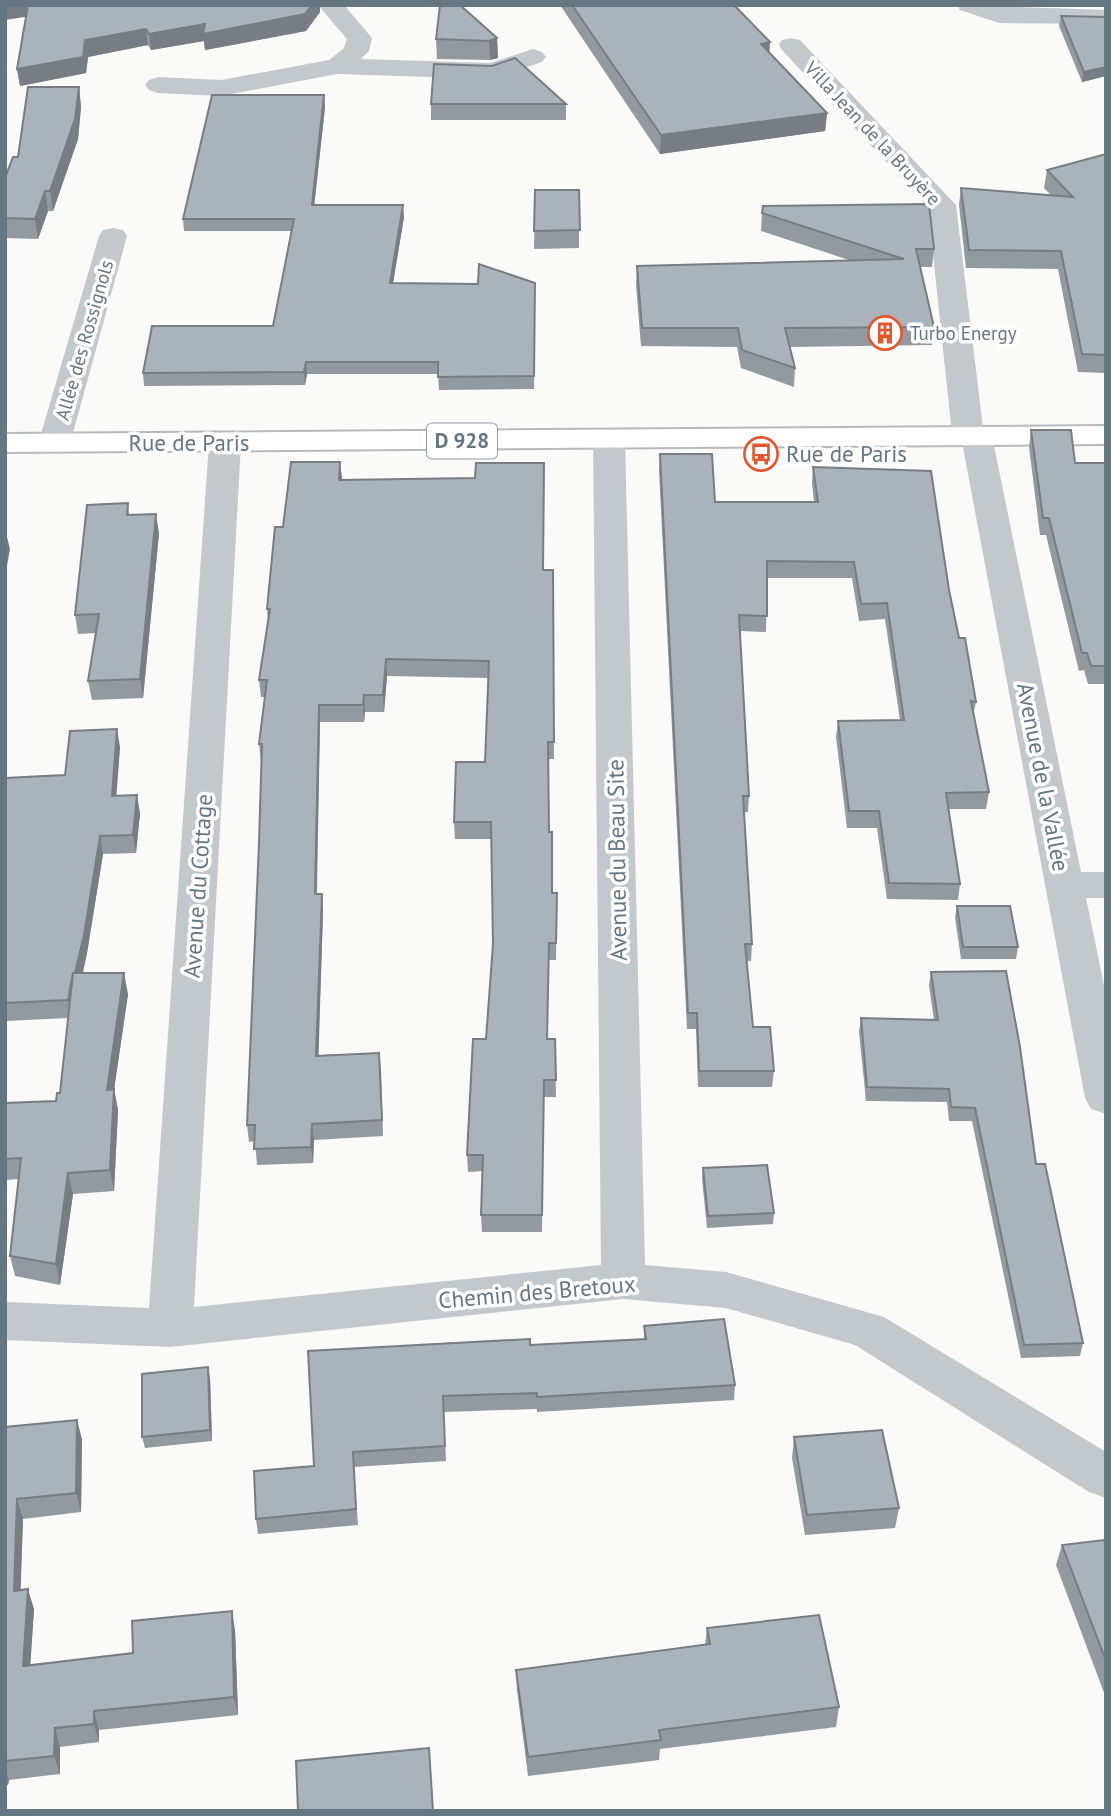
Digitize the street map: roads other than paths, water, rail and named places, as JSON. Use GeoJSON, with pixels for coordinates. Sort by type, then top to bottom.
{"type":"FeatureCollection","features":[{"type":"Feature","properties":{"kind":"main road","name":"Rue de Paris"},"geometry":{"type":"LineString","coordinates":[[5,443],[919,435],[975,442]]}},
{"type":"Feature","properties":{"kind":"main road","name":"D 928"},"geometry":{"type":"LineString","coordinates":[[975,442],[1106,435]]}},
{"type":"Feature","properties":{"kind":"street"},"geometry":{"type":"LineString","coordinates":[[330,5],[360,38],[355,51],[337,66]]}},
{"type":"Feature","properties":{"kind":"street"},"geometry":{"type":"LineString","coordinates":[[969,5],[999,16],[1106,17]]}},
{"type":"Feature","properties":{"kind":"street","name":"Villa Jean de la Bruyère"},"geometry":{"type":"LineString","coordinates":[[791,45],[942,205],[975,442]]}},
{"type":"Feature","properties":{"kind":"street"},"geometry":{"type":"LineString","coordinates":[[158,85],[220,88],[337,66],[492,71],[533,57]]}},
{"type":"Feature","properties":{"kind":"street","name":"Allée des Rossignols"},"geometry":{"type":"LineString","coordinates":[[54,443],[113,236]]}},
{"type":"Feature","properties":{"kind":"street","name":"Avenue du Beau Site"},"geometry":{"type":"LineString","coordinates":[[609,439],[624,1281]]}},
{"type":"Feature","properties":{"kind":"street","name":"Avenue de la Vallée"},"geometry":{"type":"LineString","coordinates":[[975,442],[1106,1098]]}},
{"type":"Feature","properties":{"kind":"street","name":"Avenue du Cottage"},"geometry":{"type":"LineString","coordinates":[[170,1328],[225,443]]}},
{"type":"Feature","properties":{"kind":"street"},"geometry":{"type":"LineString","coordinates":[[1064,885],[1106,885]]}},
{"type":"Feature","properties":{"kind":"street","name":"Chemin des Bretoux"},"geometry":{"type":"LineString","coordinates":[[5,1321],[170,1328],[624,1281],[726,1290],[868,1330],[1106,1477]]}},
{"type":"Feature","properties":{"kind":"place","name":"Turbo Energy"},"geometry":{"type":"Point","coordinates":[885,333]}},
{"type":"Feature","properties":{"kind":"place","name":"Rue de Paris"},"geometry":{"type":"Point","coordinates":[761,454]}}]}
